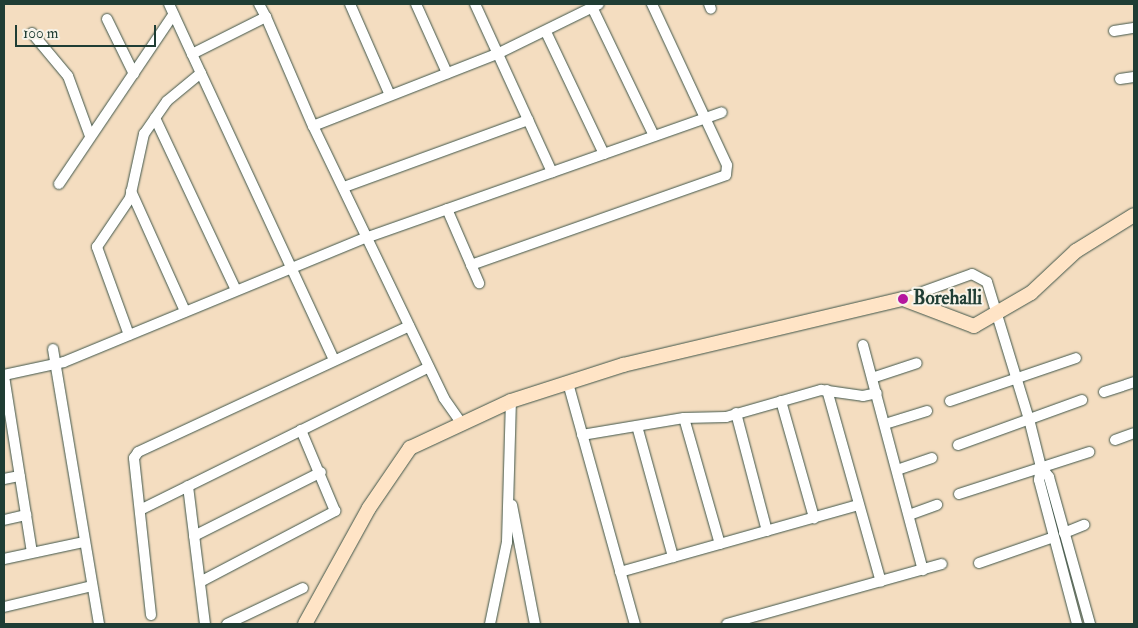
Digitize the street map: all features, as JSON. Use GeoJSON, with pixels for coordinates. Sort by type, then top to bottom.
{"type":"FeatureCollection","features":[{"type":"Feature","properties":{"kind":"main road"},"geometry":{"type":"LineString","coordinates":[[305,624],[369,508],[410,448],[511,401],[623,365],[902,298],[974,326],[997,309],[1031,293],[1076,251],[1134,215]]}},
{"type":"Feature","properties":{"kind":"street"},"geometry":{"type":"LineString","coordinates":[[169,4],[334,360]]}},
{"type":"Feature","properties":{"kind":"street"},"geometry":{"type":"LineString","coordinates":[[259,4],[313,126],[344,187],[409,326],[429,367],[462,424]]}},
{"type":"Feature","properties":{"kind":"street"},"geometry":{"type":"LineString","coordinates":[[350,4],[390,95]]}},
{"type":"Feature","properties":{"kind":"street"},"geometry":{"type":"LineString","coordinates":[[416,4],[447,73]]}},
{"type":"Feature","properties":{"kind":"street"},"geometry":{"type":"LineString","coordinates":[[475,4],[552,172]]}},
{"type":"Feature","properties":{"kind":"street"},"geometry":{"type":"LineString","coordinates":[[472,265],[726,175],[727,165],[652,4]]}},
{"type":"Feature","properties":{"kind":"street"},"geometry":{"type":"LineString","coordinates":[[313,126],[499,53],[546,32],[596,6],[654,136]]}},
{"type":"Feature","properties":{"kind":"street"},"geometry":{"type":"LineString","coordinates":[[59,184],[173,15]]}},
{"type":"Feature","properties":{"kind":"street"},"geometry":{"type":"LineString","coordinates":[[192,54],[266,17]]}},
{"type":"Feature","properties":{"kind":"street"},"geometry":{"type":"LineString","coordinates":[[107,19],[134,74]]}},
{"type":"Feature","properties":{"kind":"street"},"geometry":{"type":"LineString","coordinates":[[1114,31],[1134,28]]}},
{"type":"Feature","properties":{"kind":"street"},"geometry":{"type":"LineString","coordinates":[[32,32],[68,76],[90,136]]}},
{"type":"Feature","properties":{"kind":"street"},"geometry":{"type":"LineString","coordinates":[[546,32],[604,154]]}},
{"type":"Feature","properties":{"kind":"street"},"geometry":{"type":"LineString","coordinates":[[129,335],[97,247],[119,219],[131,191],[144,134],[155,118],[201,73]]}},
{"type":"Feature","properties":{"kind":"street"},"geometry":{"type":"LineString","coordinates":[[1120,79],[1134,77]]}},
{"type":"Feature","properties":{"kind":"street"},"geometry":{"type":"LineString","coordinates":[[32,552],[4,376],[56,363],[368,237],[722,112]]}},
{"type":"Feature","properties":{"kind":"street"},"geometry":{"type":"LineString","coordinates":[[155,118],[236,290]]}},
{"type":"Feature","properties":{"kind":"street"},"geometry":{"type":"LineString","coordinates":[[344,187],[528,120]]}},
{"type":"Feature","properties":{"kind":"street"},"geometry":{"type":"LineString","coordinates":[[131,191],[185,311]]}},
{"type":"Feature","properties":{"kind":"street"},"geometry":{"type":"LineString","coordinates":[[447,209],[479,282]]}},
{"type":"Feature","properties":{"kind":"street"},"geometry":{"type":"LineString","coordinates":[[902,298],[976,274],[987,282],[1017,377],[1041,467],[1049,477],[1077,624]]}},
{"type":"Feature","properties":{"kind":"street"},"geometry":{"type":"LineString","coordinates":[[151,615],[134,458],[138,452],[409,326]]}},
{"type":"Feature","properties":{"kind":"street"},"geometry":{"type":"LineString","coordinates":[[863,345],[923,570]]}},
{"type":"Feature","properties":{"kind":"street"},"geometry":{"type":"LineString","coordinates":[[53,349],[99,624]]}},
{"type":"Feature","properties":{"kind":"street"},"geometry":{"type":"LineString","coordinates":[[950,400],[1076,358]]}},
{"type":"Feature","properties":{"kind":"street"},"geometry":{"type":"LineString","coordinates":[[872,378],[917,363]]}},
{"type":"Feature","properties":{"kind":"street"},"geometry":{"type":"LineString","coordinates":[[140,510],[429,367]]}},
{"type":"Feature","properties":{"kind":"street"},"geometry":{"type":"LineString","coordinates":[[1104,392],[1134,382]]}},
{"type":"Feature","properties":{"kind":"street"},"geometry":{"type":"LineString","coordinates":[[568,383],[635,624]]}},
{"type":"Feature","properties":{"kind":"street"},"geometry":{"type":"LineString","coordinates":[[582,435],[684,418],[736,413],[827,390],[877,393]]}},
{"type":"Feature","properties":{"kind":"street"},"geometry":{"type":"LineString","coordinates":[[827,390],[881,582]]}},
{"type":"Feature","properties":{"kind":"street"},"geometry":{"type":"LineString","coordinates":[[958,445],[1082,400]]}},
{"type":"Feature","properties":{"kind":"street"},"geometry":{"type":"LineString","coordinates":[[490,624],[501,585],[511,499],[511,401]]}},
{"type":"Feature","properties":{"kind":"street"},"geometry":{"type":"LineString","coordinates":[[781,401],[814,518]]}},
{"type":"Feature","properties":{"kind":"street"},"geometry":{"type":"LineString","coordinates":[[885,424],[927,411]]}},
{"type":"Feature","properties":{"kind":"street"},"geometry":{"type":"LineString","coordinates":[[736,413],[767,531]]}},
{"type":"Feature","properties":{"kind":"street"},"geometry":{"type":"LineString","coordinates":[[684,418],[720,544]]}},
{"type":"Feature","properties":{"kind":"street"},"geometry":{"type":"LineString","coordinates":[[637,426],[673,557]]}},
{"type":"Feature","properties":{"kind":"street"},"geometry":{"type":"LineString","coordinates":[[200,582],[331,515],[335,504],[301,430]]}},
{"type":"Feature","properties":{"kind":"street"},"geometry":{"type":"LineString","coordinates":[[1114,440],[1134,433]]}},
{"type":"Feature","properties":{"kind":"street"},"geometry":{"type":"LineString","coordinates":[[959,494],[1089,452]]}},
{"type":"Feature","properties":{"kind":"street"},"geometry":{"type":"LineString","coordinates":[[897,470],[932,458]]}},
{"type":"Feature","properties":{"kind":"street"},"geometry":{"type":"LineString","coordinates":[[194,536],[321,472]]}},
{"type":"Feature","properties":{"kind":"street"},"geometry":{"type":"LineString","coordinates":[[4,479],[20,476]]}},
{"type":"Feature","properties":{"kind":"street"},"geometry":{"type":"LineString","coordinates":[[188,486],[205,624]]}},
{"type":"Feature","properties":{"kind":"street"},"geometry":{"type":"LineString","coordinates":[[511,499],[521,534],[535,624]]}},
{"type":"Feature","properties":{"kind":"street"},"geometry":{"type":"LineString","coordinates":[[620,572],[859,505]]}},
{"type":"Feature","properties":{"kind":"street"},"geometry":{"type":"LineString","coordinates":[[909,515],[937,505]]}},
{"type":"Feature","properties":{"kind":"street"},"geometry":{"type":"LineString","coordinates":[[4,520],[26,515]]}},
{"type":"Feature","properties":{"kind":"street"},"geometry":{"type":"LineString","coordinates":[[979,563],[1084,526]]}},
{"type":"Feature","properties":{"kind":"street"},"geometry":{"type":"LineString","coordinates":[[1059,535],[1090,624]]}},
{"type":"Feature","properties":{"kind":"street"},"geometry":{"type":"LineString","coordinates":[[4,559],[84,542]]}},
{"type":"Feature","properties":{"kind":"street"},"geometry":{"type":"LineString","coordinates":[[727,624],[942,564]]}},
{"type":"Feature","properties":{"kind":"street"},"geometry":{"type":"LineString","coordinates":[[4,607],[92,586]]}},
{"type":"Feature","properties":{"kind":"street"},"geometry":{"type":"LineString","coordinates":[[227,624],[303,588]]}},
{"type":"Feature","properties":{"kind":"place","name":"Borehalli"},"geometry":{"type":"Point","coordinates":[903,299]}}]}
